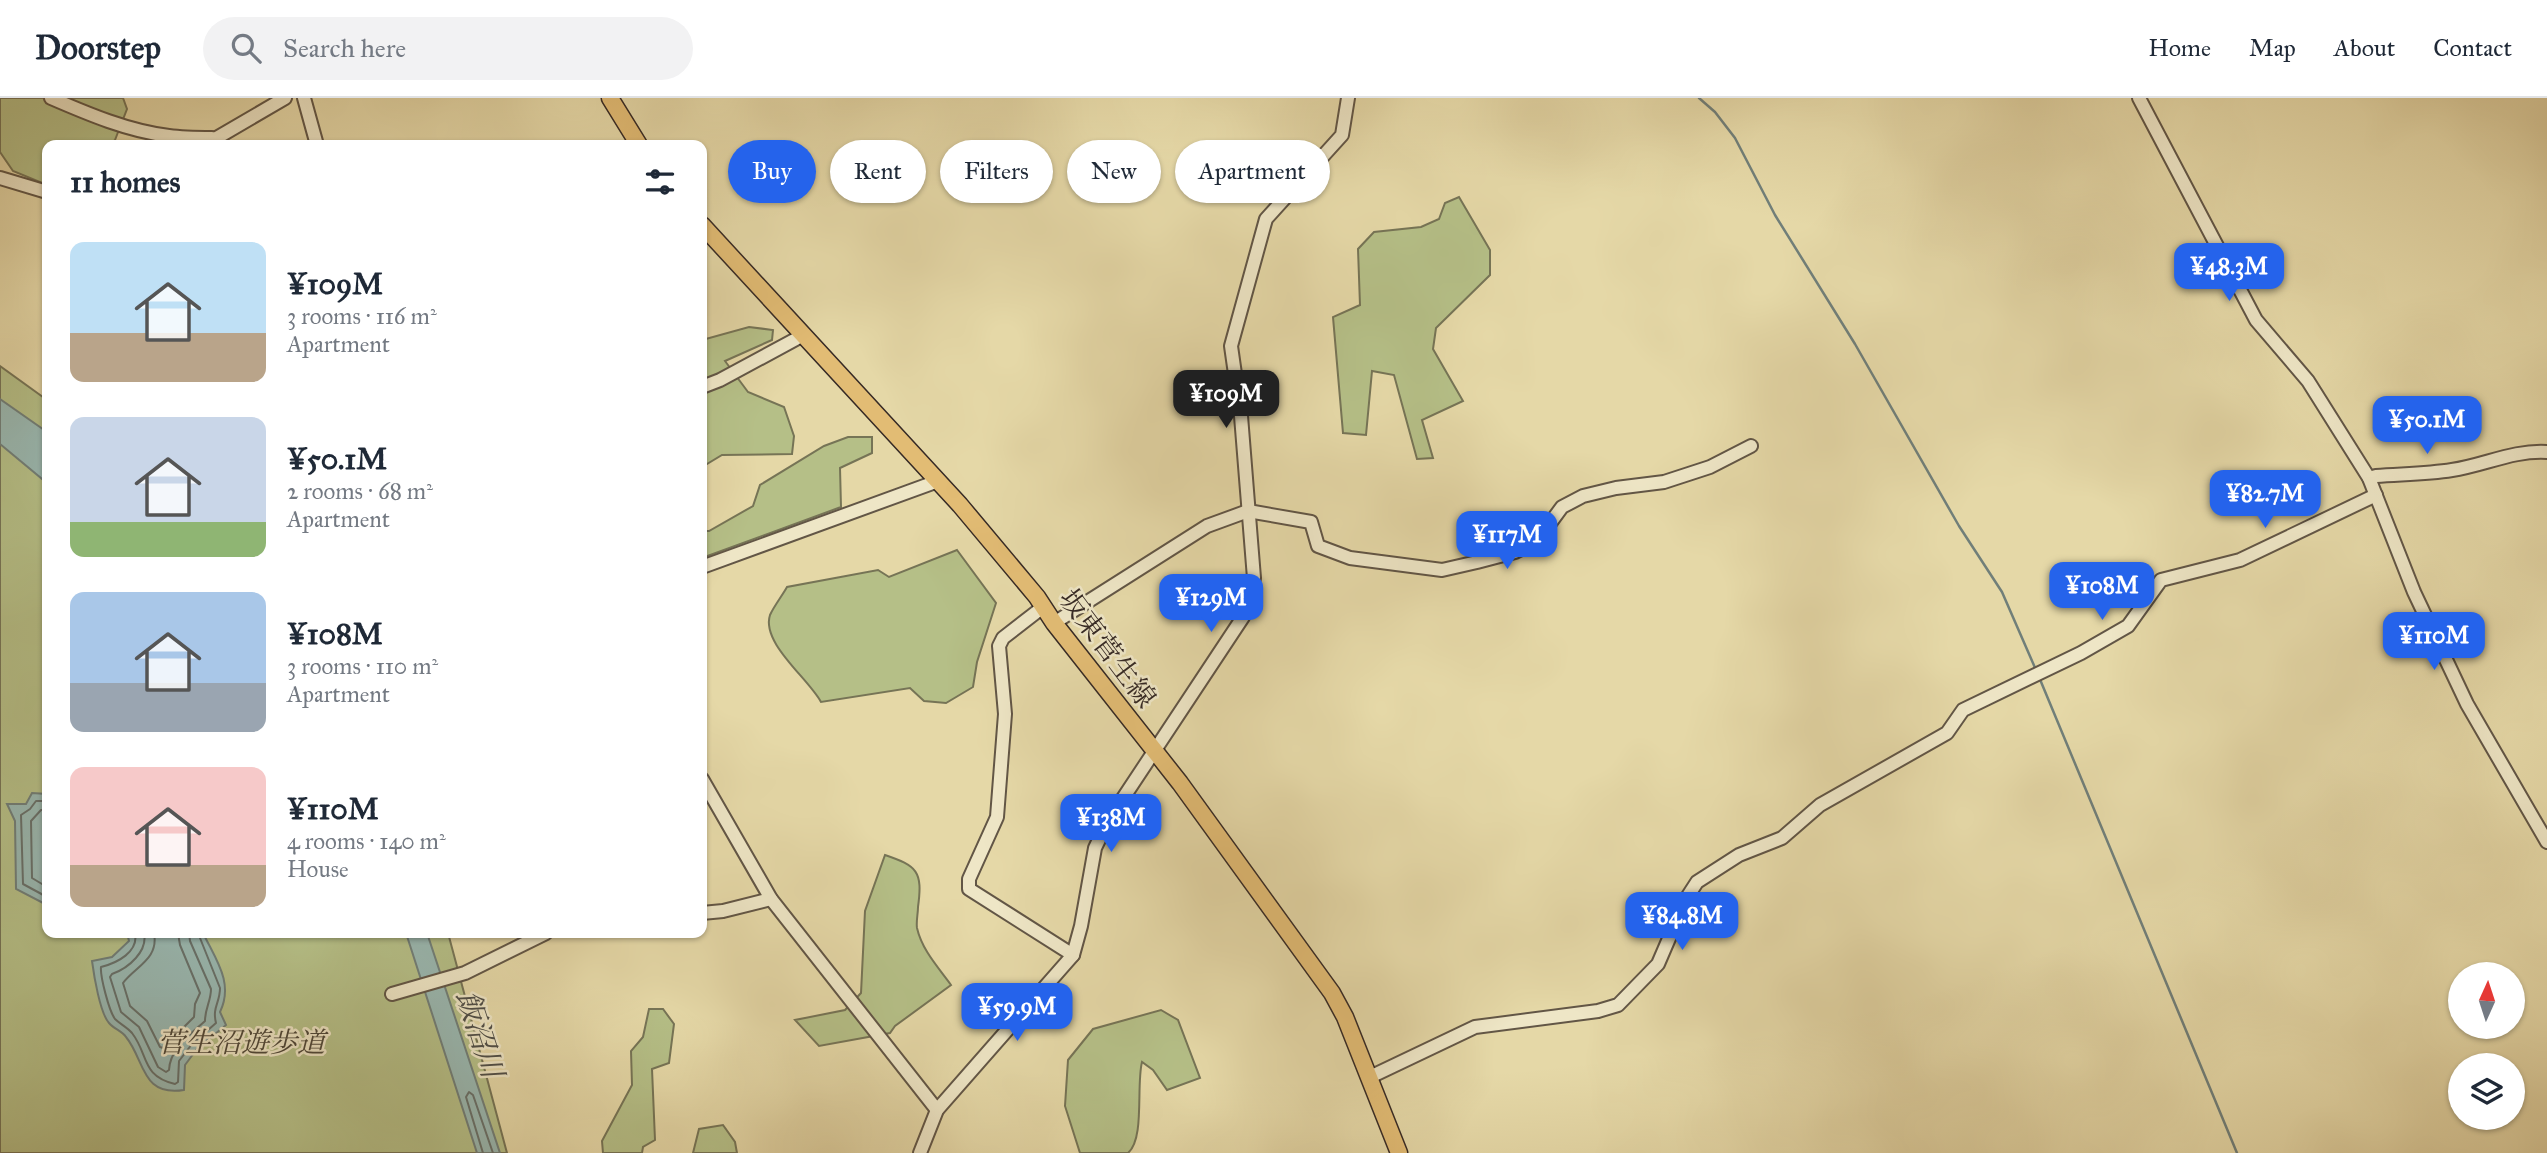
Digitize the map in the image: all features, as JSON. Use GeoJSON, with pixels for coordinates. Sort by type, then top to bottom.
{"type":"FeatureCollection","features":[{"type":"Feature","properties":{"kind":"main road"},"geometry":{"type":"LineString","coordinates":[[610,98],[636,140]]}},
{"type":"Feature","properties":{"kind":"main road","name":"坂東菅生線"},"geometry":{"type":"LineString","coordinates":[[707,230],[960,505],[1044,607],[1180,783],[1332,993],[1345,1017],[1399,1153]]}},
{"type":"Feature","properties":{"kind":"street"},"geometry":{"type":"LineString","coordinates":[[51,98],[88,114],[127,126],[195,140]]}},
{"type":"Feature","properties":{"kind":"street"},"geometry":{"type":"LineString","coordinates":[[212,140],[285,98]]}},
{"type":"Feature","properties":{"kind":"street"},"geometry":{"type":"LineString","coordinates":[[304,98],[316,140]]}},
{"type":"Feature","properties":{"kind":"street"},"geometry":{"type":"LineString","coordinates":[[920,1153],[937,1110],[1073,954],[1081,926],[1095,848],[1108,821],[1247,606],[1254,578],[1241,416],[1231,346],[1265,219],[1342,135],[1348,98]]}},
{"type":"Feature","properties":{"kind":"street"},"geometry":{"type":"LineString","coordinates":[[2139,98],[2256,320],[2308,381],[2369,478],[2414,592],[2467,704],[2547,842]]}},
{"type":"Feature","properties":{"kind":"street"},"geometry":{"type":"LineString","coordinates":[[0,178],[42,191]]}},
{"type":"Feature","properties":{"kind":"street"},"geometry":{"type":"LineString","coordinates":[[707,385],[796,339],[802,333]]}},
{"type":"Feature","properties":{"kind":"street"},"geometry":{"type":"LineString","coordinates":[[1054,623],[1207,526],[1248,512],[1311,522],[1318,545],[1350,558],[1442,570],[1515,552],[1537,541],[1562,507],[1583,496],[1676,478],[1710,467],[1751,446]]}},
{"type":"Feature","properties":{"kind":"street"},"geometry":{"type":"LineString","coordinates":[[2369,478],[2453,470],[2508,454],[2547,452]]}},
{"type":"Feature","properties":{"kind":"street"},"geometry":{"type":"LineString","coordinates":[[707,565],[938,481]]}},
{"type":"Feature","properties":{"kind":"street"},"geometry":{"type":"LineString","coordinates":[[1370,1077],[1475,1027],[1598,1012],[1618,1004],[1658,964],[1686,899],[1697,882],[1739,855],[1782,838],[1820,805],[1947,733],[1963,709],[2081,653],[2128,626],[2161,580],[2239,561],[2376,495]]}},
{"type":"Feature","properties":{"kind":"street"},"geometry":{"type":"LineString","coordinates":[[1044,607],[1003,638],[999,646],[1005,714],[997,817],[969,880],[969,889],[1073,954]]}},
{"type":"Feature","properties":{"kind":"street"},"geometry":{"type":"LineString","coordinates":[[707,788],[771,899],[937,1110]]}},
{"type":"Feature","properties":{"kind":"street"},"geometry":{"type":"LineString","coordinates":[[707,913],[771,899]]}},
{"type":"Feature","properties":{"kind":"street"},"geometry":{"type":"LineString","coordinates":[[395,994],[465,973],[536,938]]}},
{"type":"Feature","properties":{"kind":"green space"},"geometry":{"type":"Polygon","coordinates":[[[0,98],[123,98],[127,109],[115,140],[42,140],[42,183],[13,171],[0,152],[0,98]]]}},
{"type":"Feature","properties":{"kind":"green space"},"geometry":{"type":"Polygon","coordinates":[[[1459,197],[1490,250],[1490,275],[1436,328],[1433,349],[1463,401],[1422,420],[1433,458],[1417,459],[1394,375],[1372,371],[1366,435],[1343,433],[1333,317],[1360,305],[1358,249],[1374,232],[1421,227],[1439,219],[1445,203],[1459,197]]]}},
{"type":"Feature","properties":{"kind":"green space"},"geometry":{"type":"Polygon","coordinates":[[[749,327],[773,330],[772,340],[725,361],[748,392],[784,407],[794,436],[792,454],[722,455],[707,464],[707,339],[749,327]]]}},
{"type":"Feature","properties":{"kind":"green space","name":"菅生沼遊歩道"},"geometry":{"type":"Polygon","coordinates":[[[0,366],[42,396],[42,938],[449,938],[507,1153],[0,1153],[0,366]]]}},
{"type":"Feature","properties":{"kind":"green space"},"geometry":{"type":"Polygon","coordinates":[[[848,437],[872,437],[872,453],[840,468],[841,507],[707,556],[707,531],[753,506],[760,485],[824,446],[848,437]]]}},
{"type":"Feature","properties":{"kind":"green space"},"geometry":{"type":"Polygon","coordinates":[[[957,550],[996,603],[977,662],[973,687],[946,703],[924,701],[910,688],[821,702],[772,637],[770,615],[787,587],[878,570],[889,577],[957,550]]]}},
{"type":"Feature","properties":{"kind":"green space"},"geometry":{"type":"Polygon","coordinates":[[[885,855],[904,863],[915,872],[919,885],[919,936],[951,985],[895,1026],[890,1033],[819,1046],[795,1020],[845,1010],[861,993],[865,911],[885,855]]]}},
{"type":"Feature","properties":{"kind":"green space"},"geometry":{"type":"Polygon","coordinates":[[[649,1009],[663,1009],[674,1024],[669,1063],[652,1069],[655,1140],[643,1147],[642,1153],[603,1153],[602,1141],[632,1085],[631,1051],[643,1037],[649,1009]]]}},
{"type":"Feature","properties":{"kind":"green space"},"geometry":{"type":"Polygon","coordinates":[[[1161,1010],[1178,1020],[1200,1078],[1167,1090],[1153,1070],[1142,1062],[1137,1136],[1133,1146],[1128,1153],[1080,1153],[1065,1106],[1068,1060],[1093,1029],[1161,1010]]]}},
{"type":"Feature","properties":{"kind":"green space"},"geometry":{"type":"Polygon","coordinates":[[[723,1125],[735,1142],[737,1153],[693,1153],[699,1129],[723,1125]]]}},
{"type":"Feature","properties":{"kind":"water"},"geometry":{"type":"Polygon","coordinates":[[[0,399],[42,428],[42,479],[0,444],[0,399]]]}},
{"type":"Feature","properties":{"kind":"water"},"geometry":{"type":"Polygon","coordinates":[[[32,793],[42,794],[42,902],[16,889],[15,821],[7,804],[26,804],[32,793]]]}},
{"type":"Feature","properties":{"kind":"water"},"geometry":{"type":"Polygon","coordinates":[[[128,938],[206,938],[222,972],[225,991],[220,1012],[226,1025],[197,1049],[185,1065],[184,1090],[170,1091],[159,1088],[152,1082],[126,1037],[109,1023],[103,1011],[92,961],[112,957],[129,941],[128,938]]]}},
{"type":"Feature","properties":{"kind":"water"},"geometry":{"type":"Polygon","coordinates":[[[408,938],[429,938],[500,1153],[477,1153],[408,938]]]}},
{"type":"Feature","properties":{"kind":"waterway"},"geometry":{"type":"LineString","coordinates":[[1699,98],[1715,112],[1735,138],[1775,215],[1855,344],[1959,526],[2002,592],[2036,670]]}},
{"type":"Feature","properties":{"kind":"waterway"},"geometry":{"type":"LineString","coordinates":[[2039,677],[2237,1153]]}},
{"type":"Feature","properties":{"kind":"water label","name":"飯沼川"},"geometry":{"type":"Point","coordinates":[480,1034]}}]}
